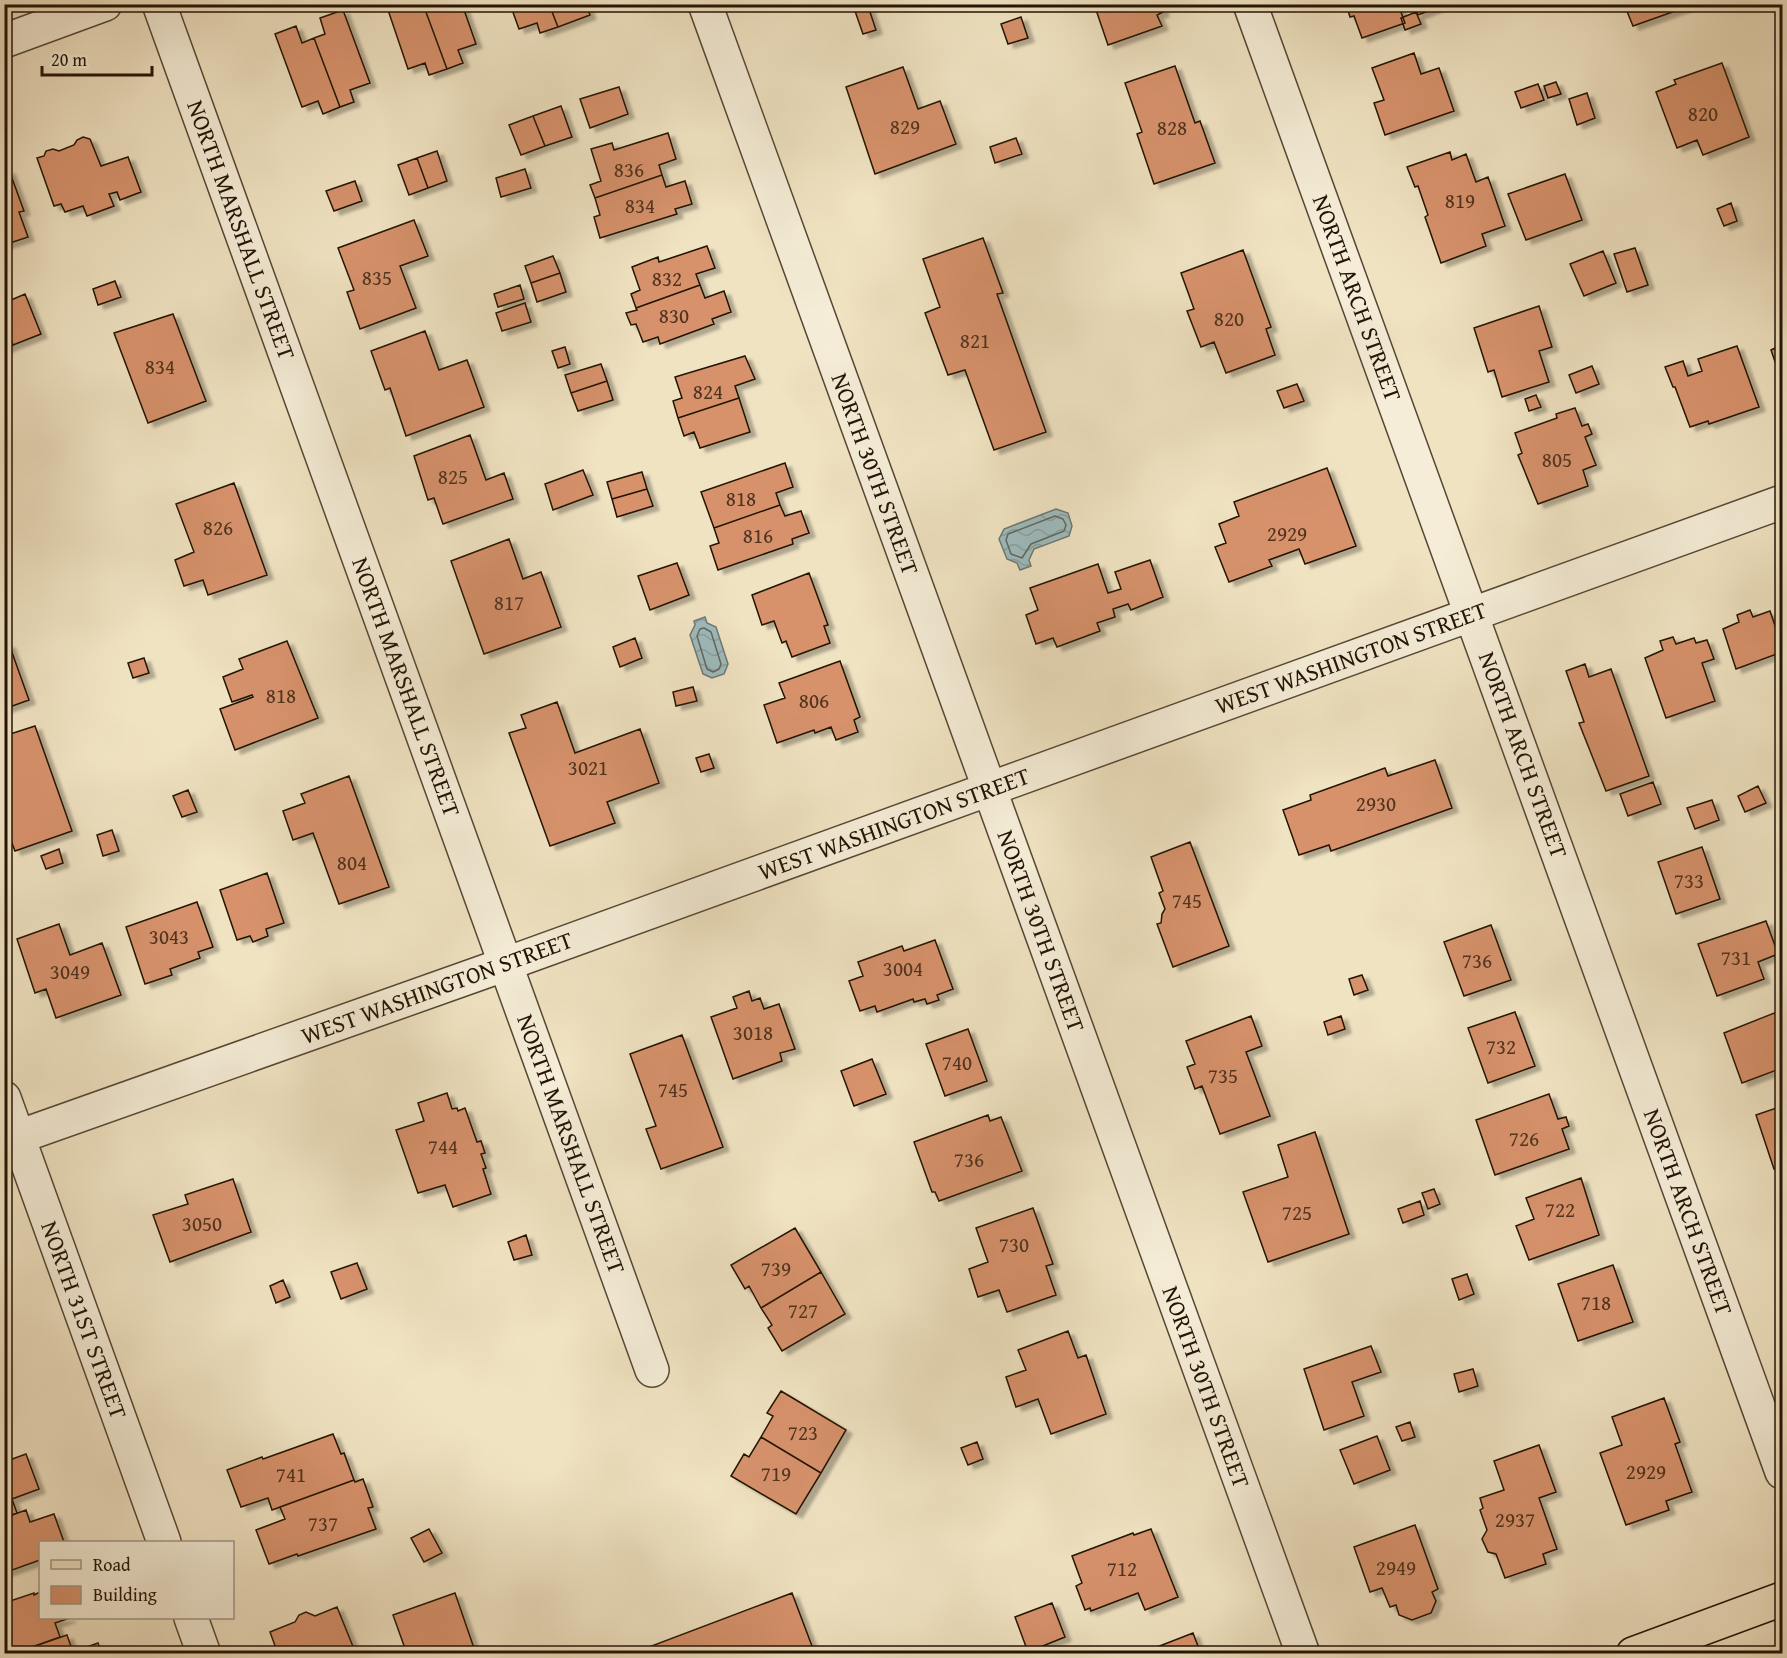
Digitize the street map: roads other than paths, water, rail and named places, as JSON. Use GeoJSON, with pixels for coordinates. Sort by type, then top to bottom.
{"type":"FeatureCollection","features":[{"type":"Feature","properties":{"kind":"main road"},"geometry":{"type":"LineString","coordinates":[[1634,1653],[1782,1599]]}},
{"type":"Feature","properties":{"kind":"street"},"geometry":{"type":"LineString","coordinates":[[4,41],[105,4]]}},
{"type":"Feature","properties":{"kind":"street","name":"NORTH MARSHALL STREET"},"geometry":{"type":"LineString","coordinates":[[159,4],[652,1370]]}},
{"type":"Feature","properties":{"kind":"street","name":"NORTH 30TH STREET"},"geometry":{"type":"LineString","coordinates":[[705,4],[1303,1653]]}},
{"type":"Feature","properties":{"kind":"street","name":"NORTH ARCH STREET"},"geometry":{"type":"LineString","coordinates":[[1250,4],[1782,1472]]}},
{"type":"Feature","properties":{"kind":"street","name":"WEST WASHINGTON STREET"},"geometry":{"type":"LineString","coordinates":[[11,1139],[506,964],[1782,502]]}},
{"type":"Feature","properties":{"kind":"street","name":"NORTH 31ST STREET"},"geometry":{"type":"LineString","coordinates":[[4,1098],[11,1139],[164,1541]]}},
{"type":"Feature","properties":{"kind":"street"},"geometry":{"type":"LineString","coordinates":[[192,1619],[204,1653]]}},
{"type":"Feature","properties":{"kind":"water"},"geometry":{"type":"Polygon","coordinates":[[[1056,509],[1068,513],[1072,526],[1069,536],[1034,549],[1029,560],[1031,566],[1020,570],[1017,563],[1007,559],[999,539],[1004,529],[1056,509]]]}},
{"type":"Feature","properties":{"kind":"water"},"geometry":{"type":"Polygon","coordinates":[[[705,617],[707,623],[716,627],[728,664],[724,674],[712,678],[703,674],[690,635],[695,625],[694,621],[705,617]]]}}]}
